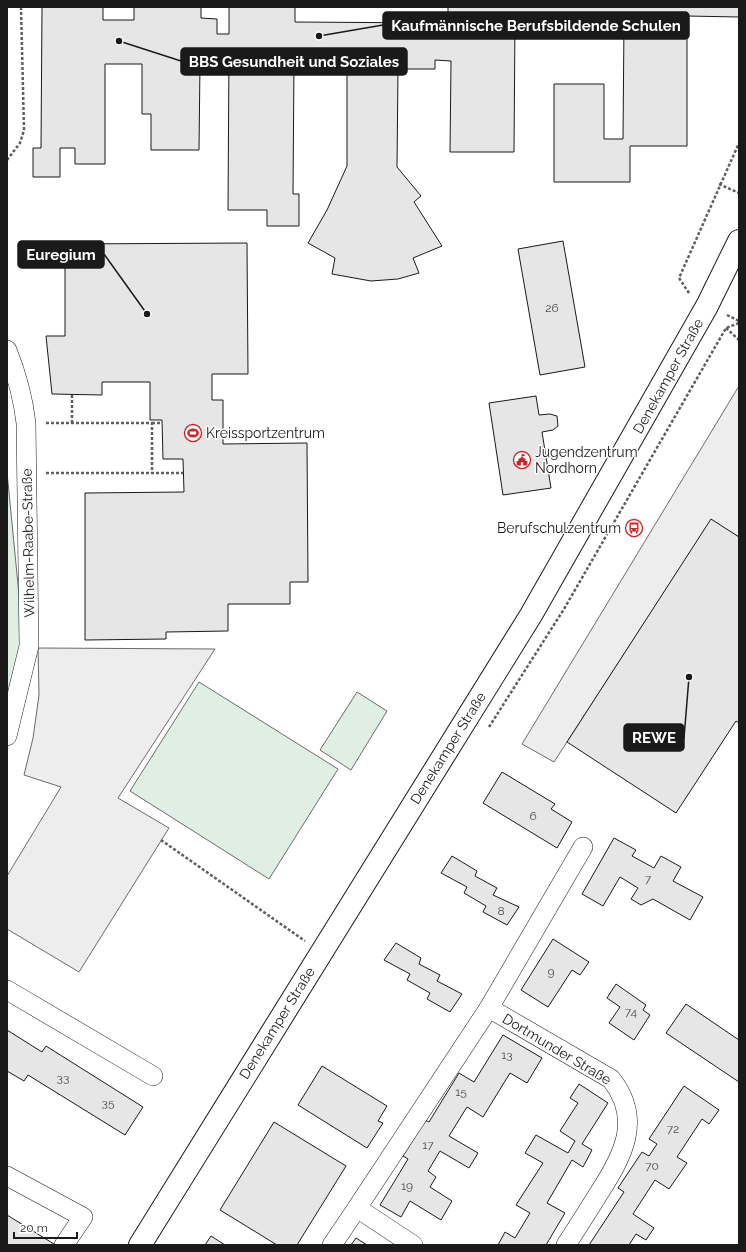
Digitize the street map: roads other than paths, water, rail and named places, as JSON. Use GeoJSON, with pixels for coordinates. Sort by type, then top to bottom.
{"type":"FeatureCollection","features":[{"type":"Feature","properties":{"kind":"street","name":"Denekamper Straße"},"geometry":{"type":"LineString","coordinates":[[140,1245],[532,615],[704,313],[737,249]]}},
{"type":"Feature","properties":{"kind":"street","name":"Wilhelm-Raabe-Straße"},"geometry":{"type":"LineString","coordinates":[[7,350],[18,379],[26,423],[29,646],[7,736]]}},
{"type":"Feature","properties":{"kind":"street","name":"Dortmunder Straße"},"geometry":{"type":"LineString","coordinates":[[332,1245],[489,1008],[583,846]]}},
{"type":"Feature","properties":{"kind":"street"},"geometry":{"type":"LineString","coordinates":[[7,990],[153,1076]]}},
{"type":"Feature","properties":{"kind":"street","name":"Dortmunder Straße"},"geometry":{"type":"LineString","coordinates":[[489,1008],[611,1079],[619,1089],[626,1108],[628,1122],[627,1138],[618,1164],[566,1245]]}},
{"type":"Feature","properties":{"kind":"street"},"geometry":{"type":"LineString","coordinates":[[7,1176],[83,1217],[64,1245]]}},
{"type":"Feature","properties":{"kind":"street"},"geometry":{"type":"LineString","coordinates":[[357,1208],[413,1245]]}},
{"type":"Feature","properties":{"kind":"place","name":"Kaufmännische Berufsbildende Schulen"},"geometry":{"type":"Point","coordinates":[319,36]}},
{"type":"Feature","properties":{"kind":"place","name":"BBS Gesundheit und Soziales"},"geometry":{"type":"Point","coordinates":[119,41]}},
{"type":"Feature","properties":{"kind":"place","name":"Euregium"},"geometry":{"type":"Point","coordinates":[147,314]}},
{"type":"Feature","properties":{"kind":"place","name":"Kreissportzentrum"},"geometry":{"type":"Point","coordinates":[193,433]}},
{"type":"Feature","properties":{"kind":"place","name":"Jugendzentrum Nordhorn"},"geometry":{"type":"Point","coordinates":[522,460]}},
{"type":"Feature","properties":{"kind":"place","name":"Berufschulzentrum"},"geometry":{"type":"Point","coordinates":[634,528]}},
{"type":"Feature","properties":{"kind":"place","name":"REWE"},"geometry":{"type":"Point","coordinates":[689,677]}}]}
